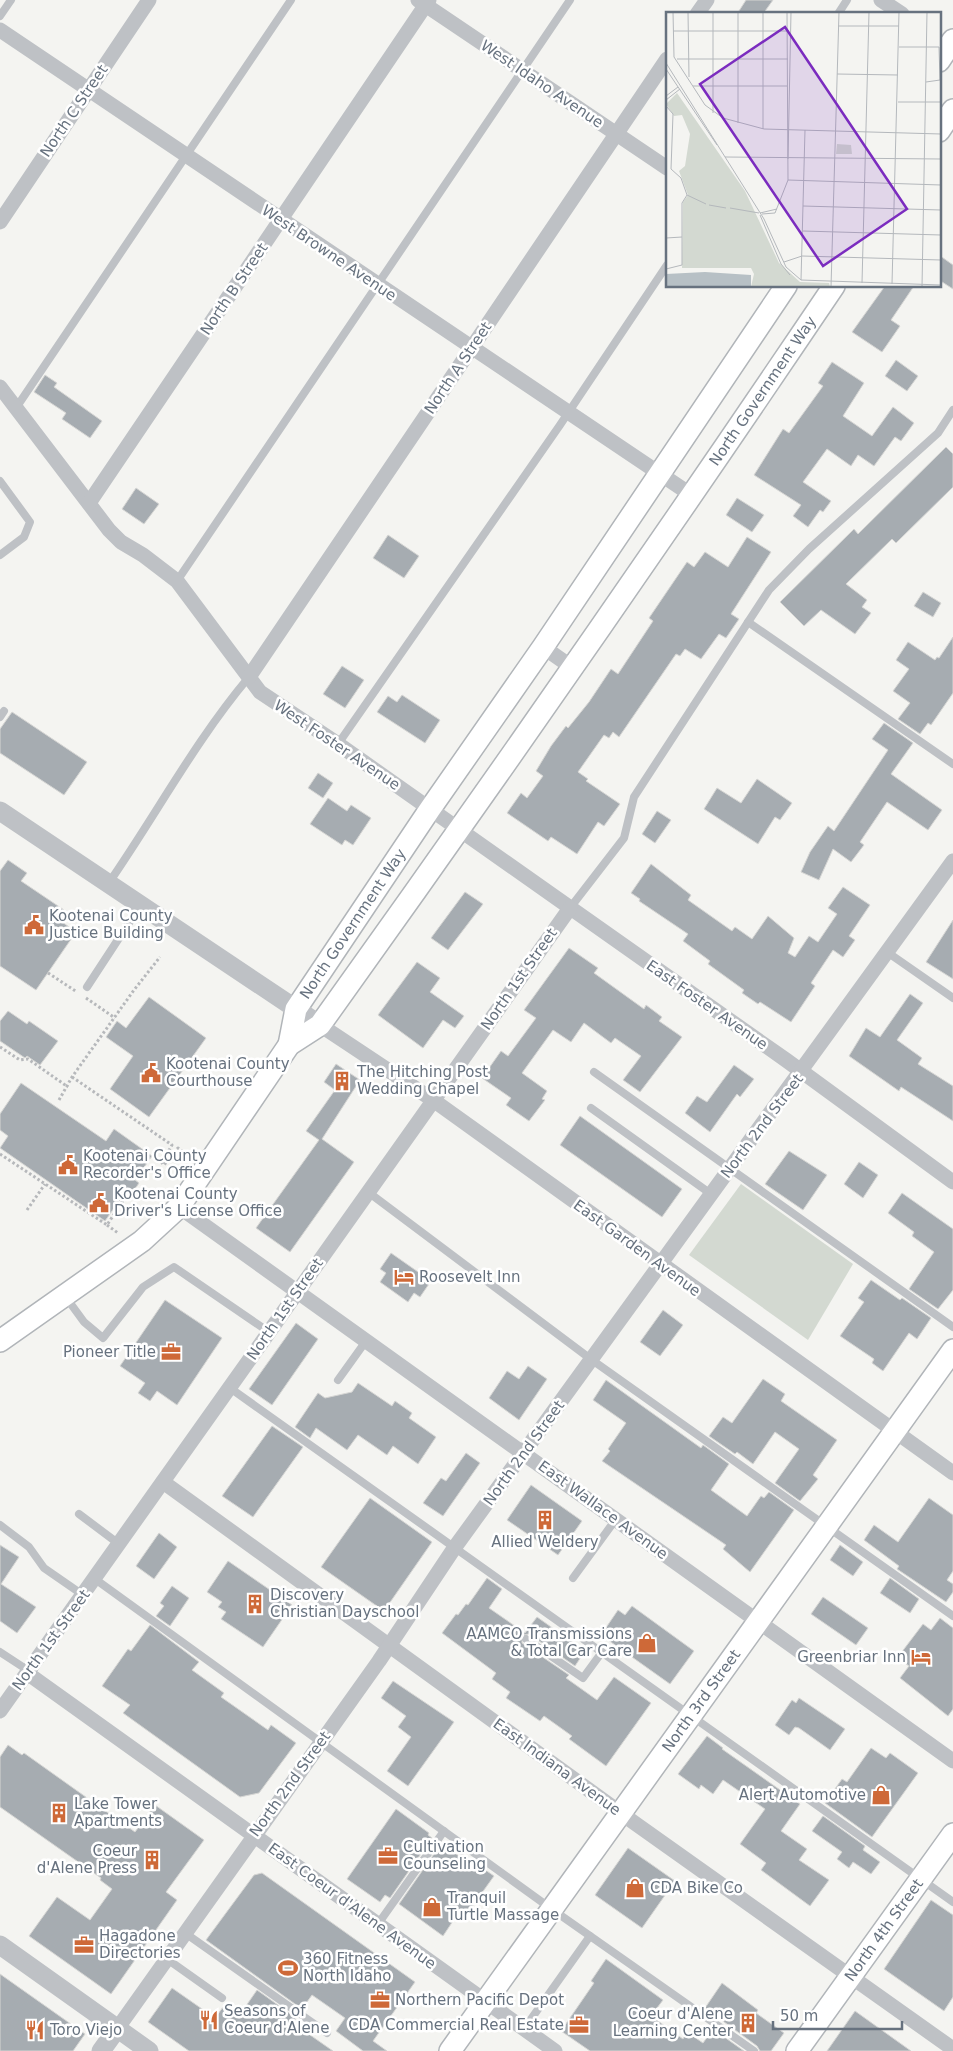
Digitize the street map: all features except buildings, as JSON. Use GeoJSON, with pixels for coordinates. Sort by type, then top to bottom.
{"type":"FeatureCollection","features":[{"type":"Feature","properties":{"kind":"main road"},"geometry":{"type":"LineString","coordinates":[[940,130],[953,110]]}},
{"type":"Feature","properties":{"kind":"main road","name":"North Government Way"},"geometry":{"type":"LineString","coordinates":[[289,1045],[296,1009],[785,288]]}},
{"type":"Feature","properties":{"kind":"main road","name":"North Government Way"},"geometry":{"type":"LineString","coordinates":[[0,1341],[142,1241],[179,1207],[289,1045],[320,1024],[460,830],[693,496],[833,288]]}},
{"type":"Feature","properties":{"kind":"main road","name":"North 3rd Street"},"geometry":{"type":"LineString","coordinates":[[450,2051],[554,1910],[690,1714],[760,1622],[953,1350]]}},
{"type":"Feature","properties":{"kind":"main road","name":"North 4th Street"},"geometry":{"type":"LineString","coordinates":[[797,2051],[953,1834]]}},
{"type":"Feature","properties":{"kind":"street","name":"North C Street"},"geometry":{"type":"LineString","coordinates":[[0,222],[149,0]]}},
{"type":"Feature","properties":{"kind":"street"},"geometry":{"type":"LineString","coordinates":[[698,12],[706,0]]}},
{"type":"Feature","properties":{"kind":"street"},"geometry":{"type":"LineString","coordinates":[[881,0],[899,12]]}},
{"type":"Feature","properties":{"kind":"street","name":"West Idaho Avenue"},"geometry":{"type":"LineString","coordinates":[[424,2],[666,167]]}},
{"type":"Feature","properties":{"kind":"street","name":"North B Street"},"geometry":{"type":"LineString","coordinates":[[89,503],[281,220],[424,2]]}},
{"type":"Feature","properties":{"kind":"street","name":"West Browne Avenue"},"geometry":{"type":"LineString","coordinates":[[0,30],[659,474]]}},
{"type":"Feature","properties":{"kind":"street","name":"North A Street"},"geometry":{"type":"LineString","coordinates":[[249,677],[666,60]]}},
{"type":"Feature","properties":{"kind":"street","name":"West Foster Avenue"},"geometry":{"type":"LineString","coordinates":[[0,387],[109,530],[121,542],[144,555],[177,580],[260,692],[430,809]]}},
{"type":"Feature","properties":{"kind":"street"},"geometry":{"type":"LineString","coordinates":[[659,474],[693,496]]}},
{"type":"Feature","properties":{"kind":"street"},"geometry":{"type":"LineString","coordinates":[[543,647],[572,668]]}},
{"type":"Feature","properties":{"kind":"street"},"geometry":{"type":"LineString","coordinates":[[430,809],[460,830]]}},
{"type":"Feature","properties":{"kind":"street"},"geometry":{"type":"LineString","coordinates":[[0,811],[140,906],[320,1024]]}},
{"type":"Feature","properties":{"kind":"street","name":"East Foster Avenue"},"geometry":{"type":"LineString","coordinates":[[460,830],[802,1072],[953,1182]]}},
{"type":"Feature","properties":{"kind":"street","name":"North 2nd Street"},"geometry":{"type":"LineString","coordinates":[[101,2051],[321,1742],[455,1548],[592,1360],[659,1264],[802,1072],[953,861]]}},
{"type":"Feature","properties":{"kind":"street","name":"North 1st Street"},"geometry":{"type":"LineString","coordinates":[[0,1711],[570,908]]}},
{"type":"Feature","properties":{"kind":"street","name":"East Garden Avenue"},"geometry":{"type":"LineString","coordinates":[[320,1024],[433,1100],[659,1264],[953,1473]]}},
{"type":"Feature","properties":{"kind":"street","name":"East Wallace Avenue"},"geometry":{"type":"LineString","coordinates":[[179,1207],[524,1452],[953,1761]]}},
{"type":"Feature","properties":{"kind":"street","name":"East Indiana Avenue"},"geometry":{"type":"LineString","coordinates":[[163,1482],[620,1813],[953,2049]]}},
{"type":"Feature","properties":{"kind":"street","name":"East Coeur d'Alene Avenue"},"geometry":{"type":"LineString","coordinates":[[28,1672],[555,2051]]}},
{"type":"Feature","properties":{"kind":"street"},"geometry":{"type":"LineString","coordinates":[[0,1945],[149,2051]]}},
{"type":"Feature","properties":{"kind":"lane"},"geometry":{"type":"LineString","coordinates":[[0,16],[11,0]]}},
{"type":"Feature","properties":{"kind":"lane"},"geometry":{"type":"LineString","coordinates":[[16,408],[187,157],[291,0]]}},
{"type":"Feature","properties":{"kind":"lane"},"geometry":{"type":"LineString","coordinates":[[177,580],[570,0]]}},
{"type":"Feature","properties":{"kind":"lane"},"geometry":{"type":"LineString","coordinates":[[839,12],[847,0]]}},
{"type":"Feature","properties":{"kind":"lane"},"geometry":{"type":"LineString","coordinates":[[338,744],[568,413],[666,266]]}},
{"type":"Feature","properties":{"kind":"lane"},"geometry":{"type":"LineString","coordinates":[[570,908],[624,838],[634,797],[748,622],[783,575],[938,433],[953,410]]}},
{"type":"Feature","properties":{"kind":"lane"},"geometry":{"type":"LineString","coordinates":[[0,480],[3,490],[30,522],[24,537],[0,555]]}},
{"type":"Feature","properties":{"kind":"lane"},"geometry":{"type":"LineString","coordinates":[[748,622],[953,764]]}},
{"type":"Feature","properties":{"kind":"lane"},"geometry":{"type":"LineString","coordinates":[[108,884],[171,785],[249,677]]}},
{"type":"Feature","properties":{"kind":"lane"},"geometry":{"type":"LineString","coordinates":[[87,987],[140,906]]}},
{"type":"Feature","properties":{"kind":"lane"},"geometry":{"type":"LineString","coordinates":[[887,952],[953,998]]}},
{"type":"Feature","properties":{"kind":"lane"},"geometry":{"type":"LineString","coordinates":[[594,1072],[953,1327]]}},
{"type":"Feature","properties":{"kind":"lane"},"geometry":{"type":"LineString","coordinates":[[590,1108],[711,1194]]}},
{"type":"Feature","properties":{"kind":"lane"},"geometry":{"type":"LineString","coordinates":[[368,1192],[592,1360],[953,1616]]}},
{"type":"Feature","properties":{"kind":"lane"},"geometry":{"type":"LineString","coordinates":[[64,1295],[84,1322],[103,1338],[143,1287],[174,1268],[269,1332]]}},
{"type":"Feature","properties":{"kind":"lane"},"geometry":{"type":"LineString","coordinates":[[338,1380],[366,1341]]}},
{"type":"Feature","properties":{"kind":"lane"},"geometry":{"type":"LineString","coordinates":[[230,1388],[953,1902]]}},
{"type":"Feature","properties":{"kind":"lane"},"geometry":{"type":"LineString","coordinates":[[79,1514],[120,1544]]}},
{"type":"Feature","properties":{"kind":"lane"},"geometry":{"type":"LineString","coordinates":[[573,1578],[616,1519]]}},
{"type":"Feature","properties":{"kind":"lane"},"geometry":{"type":"LineString","coordinates":[[0,1525],[29,1547],[44,1568],[83,1595]]}},
{"type":"Feature","properties":{"kind":"lane"},"geometry":{"type":"LineString","coordinates":[[95,1579],[590,1936],[754,2051]]}},
{"type":"Feature","properties":{"kind":"lane"},"geometry":{"type":"LineString","coordinates":[[526,1639],[583,1678],[602,1652]]}},
{"type":"Feature","properties":{"kind":"lane"},"geometry":{"type":"LineString","coordinates":[[0,1652],[28,1672]]}},
{"type":"Feature","properties":{"kind":"lane"},"geometry":{"type":"LineString","coordinates":[[378,1924],[444,1831]]}},
{"type":"Feature","properties":{"kind":"lane"},"geometry":{"type":"LineString","coordinates":[[185,1933],[327,2033]]}},
{"type":"Feature","properties":{"kind":"lane"},"geometry":{"type":"LineString","coordinates":[[524,2028],[590,1936]]}},
{"type":"Feature","properties":{"kind":"lane"},"geometry":{"type":"LineString","coordinates":[[167,1959],[222,1998]]}},
{"type":"Feature","properties":{"kind":"path"},"geometry":{"type":"LineString","coordinates":[[59,1100],[72,1077],[160,957]]}},
{"type":"Feature","properties":{"kind":"path"},"geometry":{"type":"LineString","coordinates":[[0,1047],[20,1060],[28,1059],[68,1087]]}},
{"type":"Feature","properties":{"kind":"path"},"geometry":{"type":"LineString","coordinates":[[72,1077],[172,1146],[162,1163],[164,1165],[178,1148],[183,1152]]}},
{"type":"Feature","properties":{"kind":"path"},"geometry":{"type":"LineString","coordinates":[[0,1154],[118,1233]]}},
{"type":"Feature","properties":{"kind":"path"},"geometry":{"type":"LineString","coordinates":[[27,1210],[45,1184]]}},
{"type":"Feature","properties":{"kind":"path"},"geometry":{"type":"LineString","coordinates":[[107,1225],[126,1196]]}},
{"type":"Feature","properties":{"kind":"shaded area"},"geometry":{"type":"Polygon","coordinates":[[[741,1184],[853,1264],[808,1340],[689,1255],[741,1184]]]}},
{"type":"Feature","properties":{"kind":"place","name":"Kootenai County Justice Building"},"geometry":{"type":"Point","coordinates":[34,925]}},
{"type":"Feature","properties":{"kind":"place","name":"Kootenai County Courthouse"},"geometry":{"type":"Point","coordinates":[151,1073]}},
{"type":"Feature","properties":{"kind":"place","name":"The Hitching Post Wedding Chapel"},"geometry":{"type":"Point","coordinates":[342,1081]}},
{"type":"Feature","properties":{"kind":"place","name":"Kootenai County Recorder's Office"},"geometry":{"type":"Point","coordinates":[68,1165]}},
{"type":"Feature","properties":{"kind":"place","name":"Kootenai County Driver's License Office"},"geometry":{"type":"Point","coordinates":[99,1203]}},
{"type":"Feature","properties":{"kind":"place","name":"Roosevelt Inn"},"geometry":{"type":"Point","coordinates":[404,1277]}},
{"type":"Feature","properties":{"kind":"place","name":"Pioneer Title"},"geometry":{"type":"Point","coordinates":[171,1352]}},
{"type":"Feature","properties":{"kind":"place","name":"Allied Weldery"},"geometry":{"type":"Point","coordinates":[545,1520]}},
{"type":"Feature","properties":{"kind":"place","name":"Discovery Christian Dayschool"},"geometry":{"type":"Point","coordinates":[255,1604]}},
{"type":"Feature","properties":{"kind":"place","name":"AAMCO Transmissions & Total Car Care"},"geometry":{"type":"Point","coordinates":[647,1643]}},
{"type":"Feature","properties":{"kind":"place","name":"Greenbriar Inn"},"geometry":{"type":"Point","coordinates":[921,1657]}},
{"type":"Feature","properties":{"kind":"place","name":"Alert Automotive"},"geometry":{"type":"Point","coordinates":[881,1795]}},
{"type":"Feature","properties":{"kind":"place","name":"Lake Tower Apartments"},"geometry":{"type":"Point","coordinates":[59,1813]}},
{"type":"Feature","properties":{"kind":"place","name":"Cultivation Counseling"},"geometry":{"type":"Point","coordinates":[388,1856]}},
{"type":"Feature","properties":{"kind":"place","name":"Coeur d'Alene Press"},"geometry":{"type":"Point","coordinates":[152,1860]}},
{"type":"Feature","properties":{"kind":"place","name":"CDA Bike Co"},"geometry":{"type":"Point","coordinates":[635,1888]}},
{"type":"Feature","properties":{"kind":"place","name":"Tranquil Turtle Massage"},"geometry":{"type":"Point","coordinates":[432,1907]}},
{"type":"Feature","properties":{"kind":"place","name":"Hagadone Directories"},"geometry":{"type":"Point","coordinates":[84,1945]}},
{"type":"Feature","properties":{"kind":"place","name":"360 Fitness North Idaho"},"geometry":{"type":"Point","coordinates":[288,1968]}},
{"type":"Feature","properties":{"kind":"place","name":"Northern Pacific Depot"},"geometry":{"type":"Point","coordinates":[380,2000]}},
{"type":"Feature","properties":{"kind":"place","name":"Seasons of Coeur d'Alene"},"geometry":{"type":"Point","coordinates":[209,2020]}},
{"type":"Feature","properties":{"kind":"place","name":"Coeur d'Alene Learning Center"},"geometry":{"type":"Point","coordinates":[748,2023]}},
{"type":"Feature","properties":{"kind":"place","name":"CDA Commercial Real Estate"},"geometry":{"type":"Point","coordinates":[579,2025]}},
{"type":"Feature","properties":{"kind":"place","name":"Toro Viejo"},"geometry":{"type":"Point","coordinates":[35,2030]}}]}
